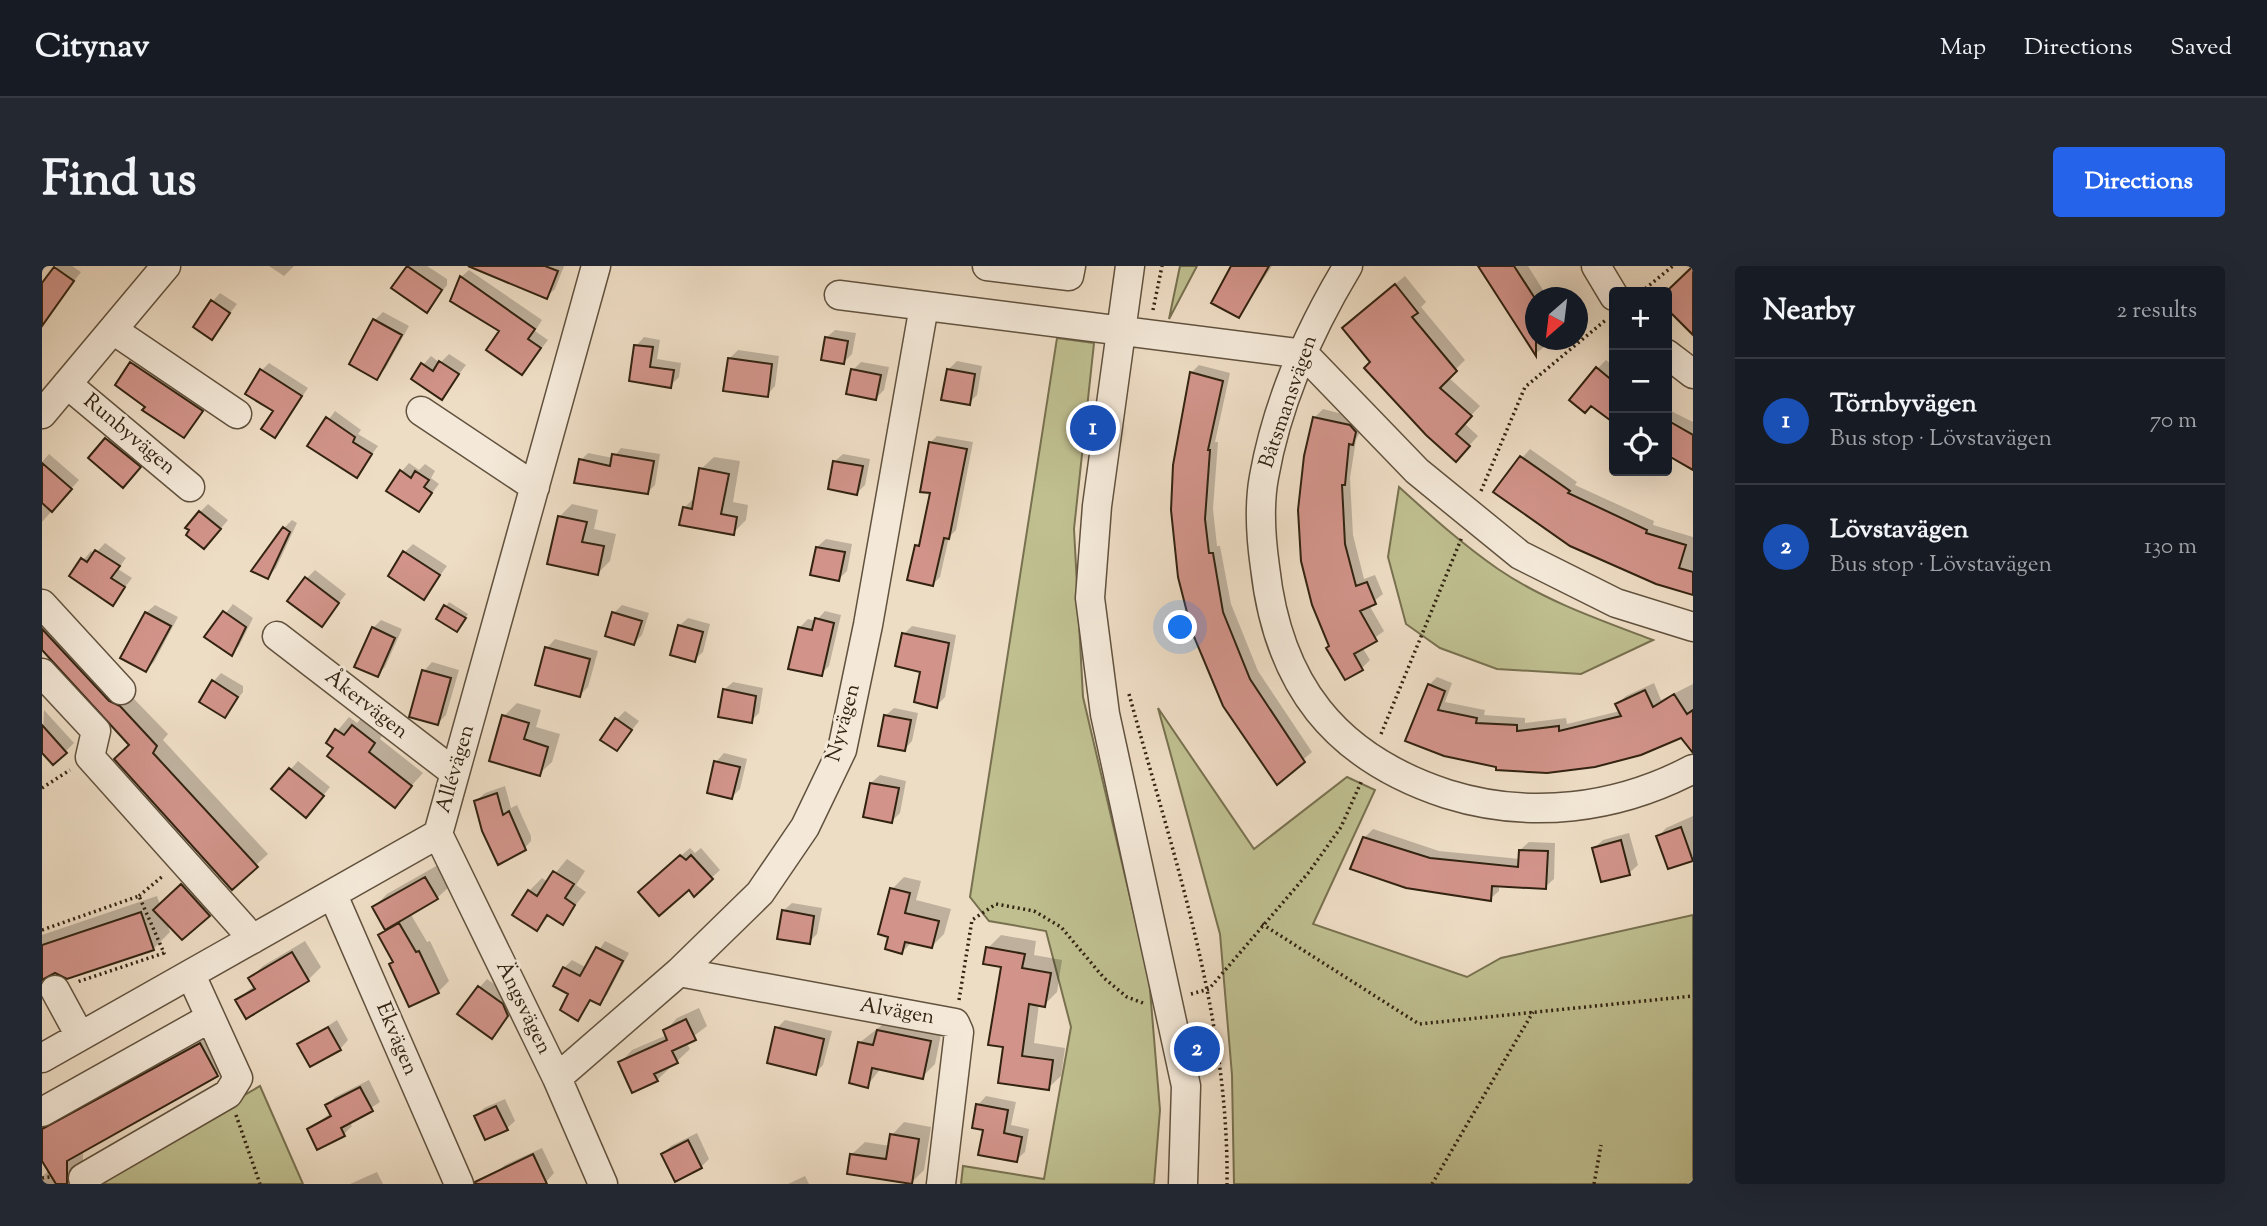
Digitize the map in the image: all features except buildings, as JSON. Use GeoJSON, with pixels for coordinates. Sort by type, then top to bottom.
{"type":"FeatureCollection","features":[{"type":"Feature","properties":{"kind":"street","name":"Runbyvägen"},"geometry":{"type":"LineString","coordinates":[[42,414],[166,266]]}},
{"type":"Feature","properties":{"kind":"street","name":"Allévägen"},"geometry":{"type":"LineString","coordinates":[[42,1058],[438,834],[596,266]]}},
{"type":"Feature","properties":{"kind":"street"},"geometry":{"type":"LineString","coordinates":[[986,266],[1069,276],[1071,266]]}},
{"type":"Feature","properties":{"kind":"street"},"geometry":{"type":"LineString","coordinates":[[1130,266],[1134,332],[1097,506],[1090,598],[1105,714],[1186,1086],[1183,1184]]}},
{"type":"Feature","properties":{"kind":"street","name":"Båtsmansvägen"},"geometry":{"type":"LineString","coordinates":[[1348,266],[1319,315],[1281,414],[1263,478],[1262,545],[1268,599],[1286,659],[1313,707],[1347,743],[1411,782],[1465,799],[1514,808],[1565,809],[1621,798],[1670,781],[1693,769]]}},
{"type":"Feature","properties":{"kind":"street"},"geometry":{"type":"LineString","coordinates":[[1596,266],[1609,288]]}},
{"type":"Feature","properties":{"kind":"street"},"geometry":{"type":"LineString","coordinates":[[839,295],[1304,354],[1417,471],[1520,555],[1616,603],[1693,627]]}},
{"type":"Feature","properties":{"kind":"street","name":"Nyvägen"},"geometry":{"type":"LineString","coordinates":[[557,1078],[679,972],[760,893],[805,827],[842,750],[868,625],[924,306]]}},
{"type":"Feature","properties":{"kind":"street"},"geometry":{"type":"LineString","coordinates":[[113,330],[237,414]]}},
{"type":"Feature","properties":{"kind":"street"},"geometry":{"type":"LineString","coordinates":[[1672,358],[1693,374]]}},
{"type":"Feature","properties":{"kind":"street","name":"Runbyvägen"},"geometry":{"type":"LineString","coordinates":[[67,384],[190,487]]}},
{"type":"Feature","properties":{"kind":"street"},"geometry":{"type":"LineString","coordinates":[[421,411],[535,487]]}},
{"type":"Feature","properties":{"kind":"street"},"geometry":{"type":"LineString","coordinates":[[42,604],[121,690]]}},
{"type":"Feature","properties":{"kind":"street","name":"Åkervägen"},"geometry":{"type":"LineString","coordinates":[[276,636],[455,774]]}},
{"type":"Feature","properties":{"kind":"street"},"geometry":{"type":"LineString","coordinates":[[42,673],[96,732],[90,757],[253,939]]}},
{"type":"Feature","properties":{"kind":"street","name":"Ängsvägen"},"geometry":{"type":"LineString","coordinates":[[438,834],[557,1078],[603,1184]]}},
{"type":"Feature","properties":{"kind":"street","name":"Ekvägen"},"geometry":{"type":"LineString","coordinates":[[333,895],[459,1184]]}},
{"type":"Feature","properties":{"kind":"street","name":"Alvägen"},"geometry":{"type":"LineString","coordinates":[[679,972],[955,1023],[959,1032],[941,1184]]}},
{"type":"Feature","properties":{"kind":"street"},"geometry":{"type":"LineString","coordinates":[[85,1184],[83,1178],[228,1094],[238,1078],[191,975]]}},
{"type":"Feature","properties":{"kind":"street"},"geometry":{"type":"LineString","coordinates":[[55,990],[80,1036]]}},
{"type":"Feature","properties":{"kind":"street"},"geometry":{"type":"LineString","coordinates":[[42,1112],[211,1018]]}},
{"type":"Feature","properties":{"kind":"path"},"geometry":{"type":"LineString","coordinates":[[1134,332],[1162,266]]}},
{"type":"Feature","properties":{"kind":"path"},"geometry":{"type":"LineString","coordinates":[[1647,287],[1673,266]]}},
{"type":"Feature","properties":{"kind":"path"},"geometry":{"type":"LineString","coordinates":[[955,1023],[972,920],[996,904],[1034,911],[1061,926],[1104,978],[1128,997],[1146,1004],[1209,989],[1309,872],[1341,827],[1525,387],[1609,318]]}},
{"type":"Feature","properties":{"kind":"path"},"geometry":{"type":"LineString","coordinates":[[1126,683],[1209,989],[1222,1073],[1227,1184]]}},
{"type":"Feature","properties":{"kind":"path"},"geometry":{"type":"LineString","coordinates":[[42,788],[90,757]]}},
{"type":"Feature","properties":{"kind":"path"},"geometry":{"type":"LineString","coordinates":[[42,930],[139,896],[182,859]]}},
{"type":"Feature","properties":{"kind":"path"},"geometry":{"type":"LineString","coordinates":[[55,990],[164,953],[139,896]]}},
{"type":"Feature","properties":{"kind":"path"},"geometry":{"type":"LineString","coordinates":[[1262,924],[1419,1024],[1693,996]]}},
{"type":"Feature","properties":{"kind":"path"},"geometry":{"type":"LineString","coordinates":[[1432,1184],[1533,1012]]}},
{"type":"Feature","properties":{"kind":"path"},"geometry":{"type":"LineString","coordinates":[[228,1094],[260,1184]]}},
{"type":"Feature","properties":{"kind":"path"},"geometry":{"type":"LineString","coordinates":[[1594,1184],[1601,1145]]}},
{"type":"Feature","properties":{"kind":"path"},"geometry":{"type":"LineString","coordinates":[[42,1178],[50,1177]]}},
{"type":"Feature","properties":{"kind":"green space"},"geometry":{"type":"Polygon","coordinates":[[[1180,266],[1197,266],[1169,319],[1180,266]]]}},
{"type":"Feature","properties":{"kind":"green space"},"geometry":{"type":"Polygon","coordinates":[[[1057,338],[1094,343],[1074,529],[1083,697],[1149,978],[1160,1110],[1154,1184],[961,1184],[963,1166],[1044,1179],[1071,1027],[1046,931],[989,921],[970,897],[1057,338]]]}},
{"type":"Feature","properties":{"kind":"green space"},"geometry":{"type":"Polygon","coordinates":[[[1399,487],[1459,540],[1516,580],[1573,609],[1653,640],[1581,674],[1497,669],[1440,648],[1406,624],[1388,557],[1399,487]]]}},
{"type":"Feature","properties":{"kind":"green space"},"geometry":{"type":"Polygon","coordinates":[[[1158,708],[1254,849],[1347,777],[1375,790],[1313,924],[1467,977],[1501,958],[1693,915],[1693,1184],[1234,1184],[1232,1075],[1220,934],[1158,708]]]}},
{"type":"Feature","properties":{"kind":"green space"},"geometry":{"type":"Polygon","coordinates":[[[260,1086],[303,1184],[105,1184],[103,1177],[260,1086]]]}},
{"type":"Feature","properties":{"kind":"place","name":"Törnbyvägen"},"geometry":{"type":"Point","coordinates":[1093,428]}},
{"type":"Feature","properties":{"kind":"place","name":"Lövstavägen"},"geometry":{"type":"Point","coordinates":[1197,1049]}}]}
